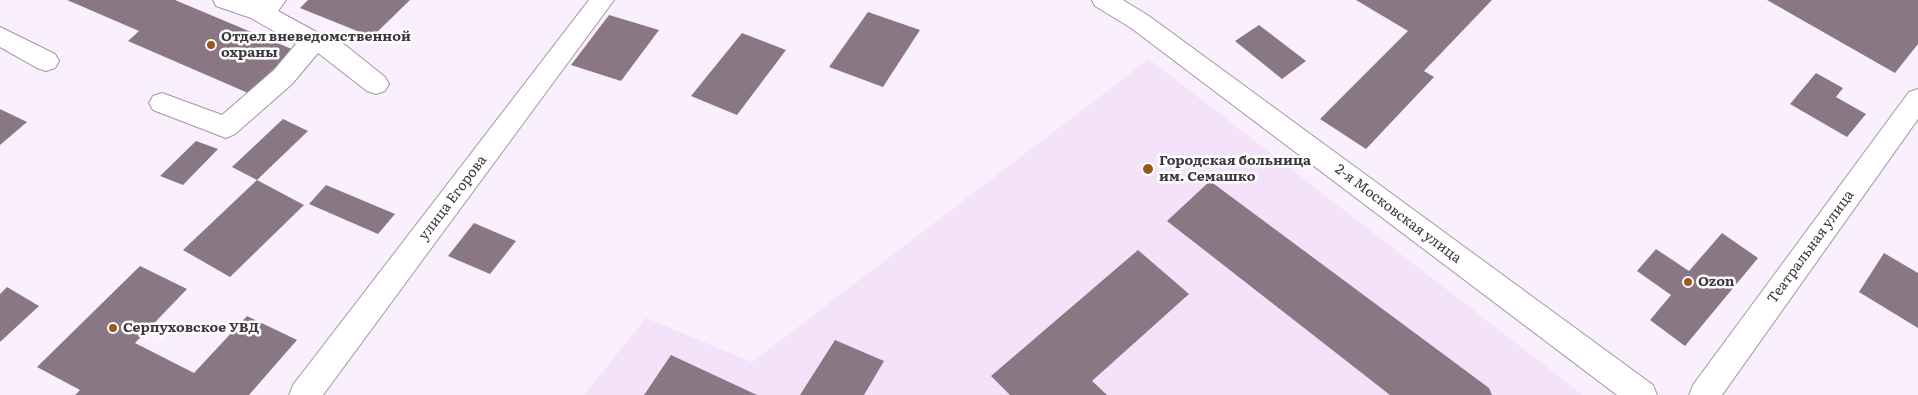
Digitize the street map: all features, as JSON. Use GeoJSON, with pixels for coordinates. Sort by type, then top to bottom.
{"type":"FeatureCollection","features":[{"type":"Feature","properties":{"kind":"street"},"geometry":{"type":"LineString","coordinates":[[226,0],[267,6],[313,42],[331,48],[376,84]]}},
{"type":"Feature","properties":{"kind":"street","name":"улица Егорова"},"geometry":{"type":"LineString","coordinates":[[304,395],[602,0]]}},
{"type":"Feature","properties":{"kind":"street","name":"2-я Московская улица"},"geometry":{"type":"LineString","coordinates":[[1104,0],[1140,22],[1642,395]]}},
{"type":"Feature","properties":{"kind":"street"},"geometry":{"type":"LineString","coordinates":[[0,36],[46,61]]}},
{"type":"Feature","properties":{"kind":"street"},"geometry":{"type":"LineString","coordinates":[[162,103],[226,127],[283,77],[313,42]]}},
{"type":"Feature","properties":{"kind":"street","name":"Театральная улица"},"geometry":{"type":"LineString","coordinates":[[1704,395],[1918,98]]}},
{"type":"Feature","properties":{"kind":"shaded area","name":"Городская больница им. Семашко"},"geometry":{"type":"Polygon","coordinates":[[[1149,59],[1583,395],[584,395],[646,318],[752,362],[1149,59]]]}},
{"type":"Feature","properties":{"kind":"building","name":"Отдел вневедомственной охраны"},"geometry":{"type":"Polygon","coordinates":[[[67,0],[175,0],[294,50],[248,93],[128,41],[139,31],[67,0]]]}},
{"type":"Feature","properties":{"kind":"building"},"geometry":{"type":"Polygon","coordinates":[[[308,0],[410,0],[372,37],[300,8],[308,0]]]}},
{"type":"Feature","properties":{"kind":"building"},"geometry":{"type":"Polygon","coordinates":[[[1356,0],[1492,0],[1424,71],[1434,77],[1366,149],[1320,119],[1408,31],[1356,0]]]}},
{"type":"Feature","properties":{"kind":"building"},"geometry":{"type":"Polygon","coordinates":[[[1767,0],[1918,0],[1918,44],[1895,73],[1767,0]]]}},
{"type":"Feature","properties":{"kind":"building"},"geometry":{"type":"Polygon","coordinates":[[[868,12],[920,30],[883,87],[829,67],[868,12]]]}},
{"type":"Feature","properties":{"kind":"building"},"geometry":{"type":"Polygon","coordinates":[[[609,15],[659,30],[621,81],[571,65],[609,15]]]}},
{"type":"Feature","properties":{"kind":"building"},"geometry":{"type":"Polygon","coordinates":[[[1259,25],[1306,61],[1282,79],[1235,41],[1259,25]]]}},
{"type":"Feature","properties":{"kind":"building"},"geometry":{"type":"Polygon","coordinates":[[[742,33],[786,50],[737,115],[691,96],[742,33]]]}},
{"type":"Feature","properties":{"kind":"building"},"geometry":{"type":"Polygon","coordinates":[[[1816,73],[1843,88],[1836,97],[1866,114],[1847,137],[1790,104],[1816,73]]]}},
{"type":"Feature","properties":{"kind":"building"},"geometry":{"type":"Polygon","coordinates":[[[0,109],[27,122],[0,145],[0,109]]]}},
{"type":"Feature","properties":{"kind":"building"},"geometry":{"type":"Polygon","coordinates":[[[283,119],[308,131],[257,180],[232,167],[283,119]]]}},
{"type":"Feature","properties":{"kind":"building"},"geometry":{"type":"Polygon","coordinates":[[[196,141],[218,149],[183,185],[160,176],[196,141]]]}},
{"type":"Feature","properties":{"kind":"building"},"geometry":{"type":"Polygon","coordinates":[[[257,180],[304,205],[230,277],[183,250],[257,180]]]}},
{"type":"Feature","properties":{"kind":"building"},"geometry":{"type":"Polygon","coordinates":[[[1210,181],[1489,388],[1492,395],[1390,395],[1167,221],[1210,181]]]}},
{"type":"Feature","properties":{"kind":"building"},"geometry":{"type":"Polygon","coordinates":[[[326,185],[395,214],[378,234],[309,204],[326,185]]]}},
{"type":"Feature","properties":{"kind":"building"},"geometry":{"type":"Polygon","coordinates":[[[474,223],[516,241],[490,274],[448,256],[474,223]]]}},
{"type":"Feature","properties":{"kind":"building"},"geometry":{"type":"Polygon","coordinates":[[[1722,233],[1758,258],[1685,346],[1650,320],[1671,295],[1637,271],[1656,249],[1689,271],[1722,233]]]}},
{"type":"Feature","properties":{"kind":"building"},"geometry":{"type":"Polygon","coordinates":[[[1138,250],[1189,294],[1092,381],[1107,395],[1010,395],[991,376],[1138,250]]]}},
{"type":"Feature","properties":{"kind":"building"},"geometry":{"type":"Polygon","coordinates":[[[1884,253],[1918,273],[1918,328],[1859,292],[1884,253]]]}},
{"type":"Feature","properties":{"kind":"building","name":"Серпуховское УВД"},"geometry":{"type":"Polygon","coordinates":[[[140,266],[187,289],[135,343],[194,373],[247,316],[297,340],[249,395],[75,395],[80,390],[37,367],[140,266]]]}},
{"type":"Feature","properties":{"kind":"building"},"geometry":{"type":"Polygon","coordinates":[[[7,287],[39,306],[0,342],[0,294],[7,287]]]}},
{"type":"Feature","properties":{"kind":"building"},"geometry":{"type":"Polygon","coordinates":[[[835,340],[884,361],[864,395],[800,395],[835,340]]]}},
{"type":"Feature","properties":{"kind":"building"},"geometry":{"type":"Polygon","coordinates":[[[671,355],[757,395],[644,395],[671,355]]]}},
{"type":"Feature","properties":{"kind":"place","name":"Отдел вневедомственной охраны"},"geometry":{"type":"Point","coordinates":[211,45]}},
{"type":"Feature","properties":{"kind":"place","name":"Городская больница им. Семашко"},"geometry":{"type":"Point","coordinates":[1148,169]}},
{"type":"Feature","properties":{"kind":"place","name":"Ozon"},"geometry":{"type":"Point","coordinates":[1688,282]}},
{"type":"Feature","properties":{"kind":"place","name":"Серпуховское УВД"},"geometry":{"type":"Point","coordinates":[113,328]}}]}
